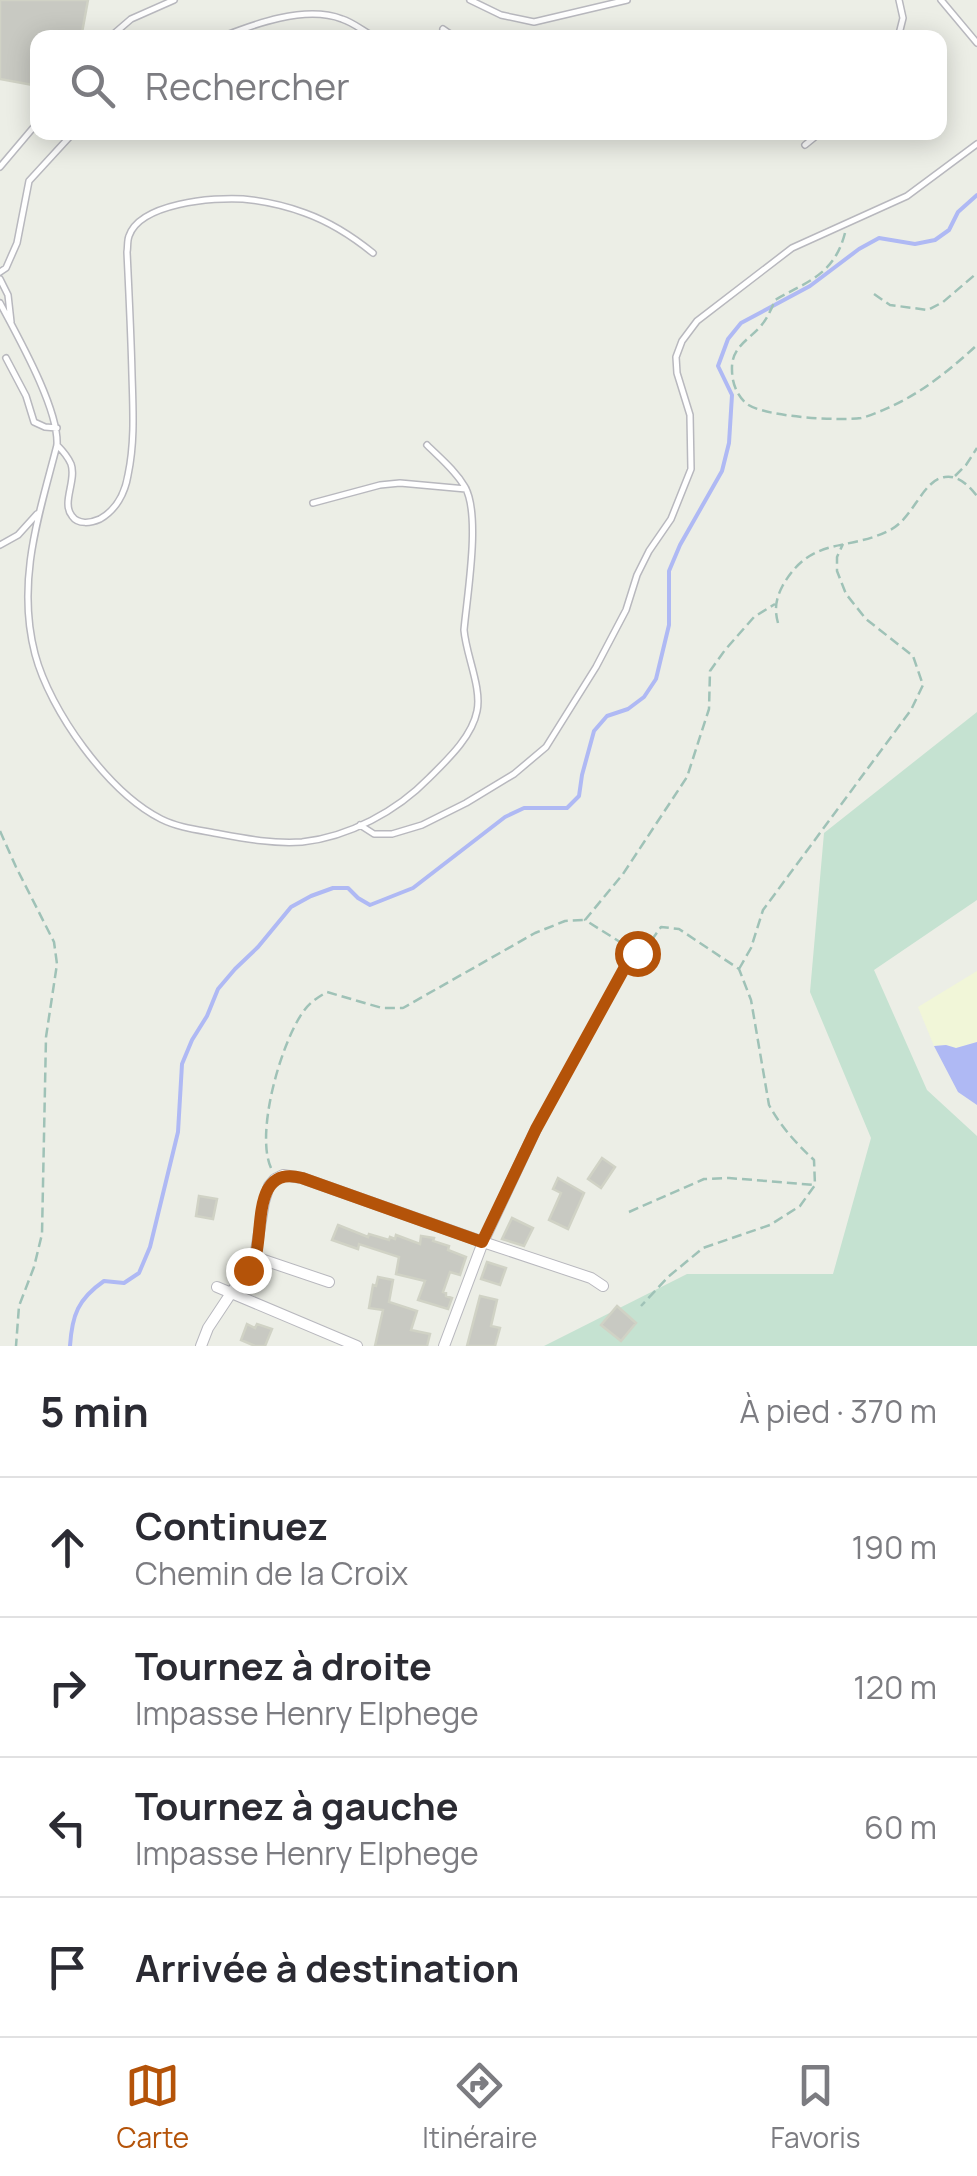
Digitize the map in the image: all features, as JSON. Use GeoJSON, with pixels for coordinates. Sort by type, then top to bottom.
{"type":"FeatureCollection","features":[{"type":"Feature","properties":{"kind":"street"},"geometry":{"type":"LineString","coordinates":[[444,1346],[482,1242],[536,1129]]}},
{"type":"Feature","properties":{"kind":"street"},"geometry":{"type":"LineString","coordinates":[[201,1346],[208,1328],[256,1256],[268,1186],[283,1175],[302,1178],[591,1278],[604,1286]]}},
{"type":"Feature","properties":{"kind":"street"},"geometry":{"type":"LineString","coordinates":[[256,1256],[328,1282]]}},
{"type":"Feature","properties":{"kind":"street"},"geometry":{"type":"LineString","coordinates":[[217,1286],[357,1346]]}},
{"type":"Feature","properties":{"kind":"lane"},"geometry":{"type":"LineString","coordinates":[[118,30],[130,19],[174,0]]}},
{"type":"Feature","properties":{"kind":"lane"},"geometry":{"type":"LineString","coordinates":[[470,0],[500,16],[534,22],[626,0]]}},
{"type":"Feature","properties":{"kind":"lane"},"geometry":{"type":"LineString","coordinates":[[899,0],[900,30]]}},
{"type":"Feature","properties":{"kind":"lane"},"geometry":{"type":"LineString","coordinates":[[941,0],[977,42]]}},
{"type":"Feature","properties":{"kind":"lane"},"geometry":{"type":"LineString","coordinates":[[242,30],[311,13],[345,19],[364,30]]}},
{"type":"Feature","properties":{"kind":"lane"},"geometry":{"type":"LineString","coordinates":[[0,166],[30,131]]}},
{"type":"Feature","properties":{"kind":"lane"},"geometry":{"type":"LineString","coordinates":[[12,325],[8,295],[0,276],[17,243],[29,181],[67,140]]}},
{"type":"Feature","properties":{"kind":"lane"},"geometry":{"type":"LineString","coordinates":[[805,145],[811,140]]}},
{"type":"Feature","properties":{"kind":"lane"},"geometry":{"type":"LineString","coordinates":[[359,825],[374,834],[392,834],[422,825],[514,774],[546,747],[626,610],[638,574],[671,519],[691,468],[690,415],[676,357],[682,340],[697,322],[792,248],[907,196],[977,144]]}},
{"type":"Feature","properties":{"kind":"lane"},"geometry":{"type":"LineString","coordinates":[[58,446],[72,466],[70,514],[83,523],[105,516],[125,487],[134,433],[129,234],[151,214],[185,203],[240,199],[273,204],[327,222],[372,252]]}},
{"type":"Feature","properties":{"kind":"lane"},"geometry":{"type":"LineString","coordinates":[[0,304],[57,428],[58,446],[28,566],[34,653],[48,690],[87,754],[147,811],[180,827],[263,842],[304,842],[342,832],[380,816],[415,792],[471,729],[478,699],[464,630],[471,505],[466,488],[427,445]]}},
{"type":"Feature","properties":{"kind":"lane"},"geometry":{"type":"LineString","coordinates":[[6,358],[26,396],[34,422],[57,428]]}},
{"type":"Feature","properties":{"kind":"lane"},"geometry":{"type":"LineString","coordinates":[[313,503],[400,483],[466,488]]}},
{"type":"Feature","properties":{"kind":"lane"},"geometry":{"type":"LineString","coordinates":[[0,545],[18,534],[41,507]]}},
{"type":"Feature","properties":{"kind":"path"},"geometry":{"type":"LineString","coordinates":[[848,222],[836,258],[824,274],[774,300],[758,329],[736,350],[734,384],[747,404],[792,416],[863,418],[913,395],[944,375],[977,344]]}},
{"type":"Feature","properties":{"kind":"path"},"geometry":{"type":"LineString","coordinates":[[874,294],[890,305],[928,310],[977,273]]}},
{"type":"Feature","properties":{"kind":"path"},"geometry":{"type":"LineString","coordinates":[[954,477],[977,448]]}},
{"type":"Feature","properties":{"kind":"path"},"geometry":{"type":"LineString","coordinates":[[778,623],[775,604],[783,585],[799,564],[818,551],[894,529],[934,482],[948,476],[967,485],[977,496]]}},
{"type":"Feature","properties":{"kind":"path"},"geometry":{"type":"LineString","coordinates":[[739,969],[751,948],[763,910],[911,710],[923,685],[913,656],[866,619],[846,594],[837,557],[843,544]]}},
{"type":"Feature","properties":{"kind":"path"},"geometry":{"type":"LineString","coordinates":[[585,920],[623,874],[687,776],[709,709],[710,672],[724,650],[754,618],[775,604]]}},
{"type":"Feature","properties":{"kind":"path"},"geometry":{"type":"LineString","coordinates":[[0,830],[54,942],[56,964],[46,1037],[42,1234],[20,1306],[16,1346]]}},
{"type":"Feature","properties":{"kind":"path"},"geometry":{"type":"LineString","coordinates":[[275,1178],[266,1158],[270,1103],[292,1032],[313,1000],[327,992],[382,1008],[404,1008],[535,932],[565,921],[585,920],[637,953]]}},
{"type":"Feature","properties":{"kind":"path"},"geometry":{"type":"LineString","coordinates":[[536,1129],[625,967],[661,927],[679,929],[739,969],[752,1000],[769,1105],[795,1143],[814,1160],[815,1184],[800,1206],[770,1224],[703,1248],[641,1306]]}},
{"type":"Feature","properties":{"kind":"path"},"geometry":{"type":"LineString","coordinates":[[628,1212],[704,1179],[815,1184]]}},
{"type":"Feature","properties":{"kind":"shaded area"},"geometry":{"type":"Polygon","coordinates":[[[977,712],[977,900],[874,970],[927,1090],[977,1136],[977,1346],[544,1346],[687,1274],[833,1274],[871,1138],[810,992],[824,833],[977,712]]]}},
{"type":"Feature","properties":{"kind":"sand"},"geometry":{"type":"Polygon","coordinates":[[[977,971],[977,1042],[956,1048],[934,1046],[918,1007],[977,971]]]}},
{"type":"Feature","properties":{"kind":"water"},"geometry":{"type":"Polygon","coordinates":[[[977,1042],[977,1105],[958,1092],[934,1046],[956,1048],[977,1042]]]}},
{"type":"Feature","properties":{"kind":"building"},"geometry":{"type":"Polygon","coordinates":[[[0,0],[88,0],[82,30],[30,30],[30,85],[0,79],[0,0]]]}},
{"type":"Feature","properties":{"kind":"building"},"geometry":{"type":"Polygon","coordinates":[[[602,1158],[615,1167],[601,1188],[588,1179],[602,1158]]]}},
{"type":"Feature","properties":{"kind":"building"},"geometry":{"type":"Polygon","coordinates":[[[558,1178],[584,1193],[568,1229],[549,1220],[561,1193],[553,1189],[558,1178]]]}},
{"type":"Feature","properties":{"kind":"building"},"geometry":{"type":"Polygon","coordinates":[[[199,1196],[217,1199],[213,1219],[196,1216],[199,1196]]]}},
{"type":"Feature","properties":{"kind":"building"},"geometry":{"type":"Polygon","coordinates":[[[512,1218],[533,1228],[524,1246],[502,1239],[512,1218]]]}},
{"type":"Feature","properties":{"kind":"building"},"geometry":{"type":"Polygon","coordinates":[[[338,1225],[368,1237],[369,1234],[389,1240],[396,1235],[420,1244],[421,1236],[434,1238],[433,1241],[449,1246],[448,1250],[466,1257],[460,1275],[450,1272],[443,1292],[452,1298],[448,1309],[418,1300],[425,1281],[396,1274],[399,1257],[332,1240],[338,1225]]]}},
{"type":"Feature","properties":{"kind":"building"},"geometry":{"type":"Polygon","coordinates":[[[487,1262],[506,1268],[500,1285],[481,1279],[487,1262]]]}},
{"type":"Feature","properties":{"kind":"building"},"geometry":{"type":"Polygon","coordinates":[[[378,1277],[393,1280],[389,1302],[417,1311],[411,1330],[430,1334],[427,1346],[375,1346],[383,1310],[369,1308],[378,1277]]]}},
{"type":"Feature","properties":{"kind":"building"},"geometry":{"type":"Polygon","coordinates":[[[480,1296],[497,1300],[491,1326],[500,1328],[495,1346],[467,1346],[480,1296]]]}},
{"type":"Feature","properties":{"kind":"building"},"geometry":{"type":"Polygon","coordinates":[[[617,1306],[636,1323],[621,1341],[601,1325],[617,1306]]]}},
{"type":"Feature","properties":{"kind":"building"},"geometry":{"type":"Polygon","coordinates":[[[247,1324],[272,1329],[265,1346],[241,1340],[247,1324]]]}},
{"type":"Feature","properties":{"kind":"waterway"},"geometry":{"type":"LineString","coordinates":[[70,1346],[72,1325],[88,1294],[104,1281],[124,1283],[139,1273],[150,1247],[178,1132],[182,1064],[218,989],[235,969],[291,907],[311,896],[333,888],[348,888],[370,905],[413,888],[505,817],[524,808],[567,808],[579,796],[594,731],[607,716],[628,709],[644,697],[656,679],[669,625],[669,571],[722,471],[729,443],[732,395],[718,366],[728,339],[741,323],[810,286],[879,238],[915,244],[935,240],[949,230],[958,212],[977,195]]}},
{"type":"Feature","properties":{"kind":"route"},"geometry":{"type":"LineString","coordinates":[[248,1270],[256,1256],[268,1186],[283,1175],[302,1178],[482,1242],[536,1129],[625,967],[637,953]]}}]}
